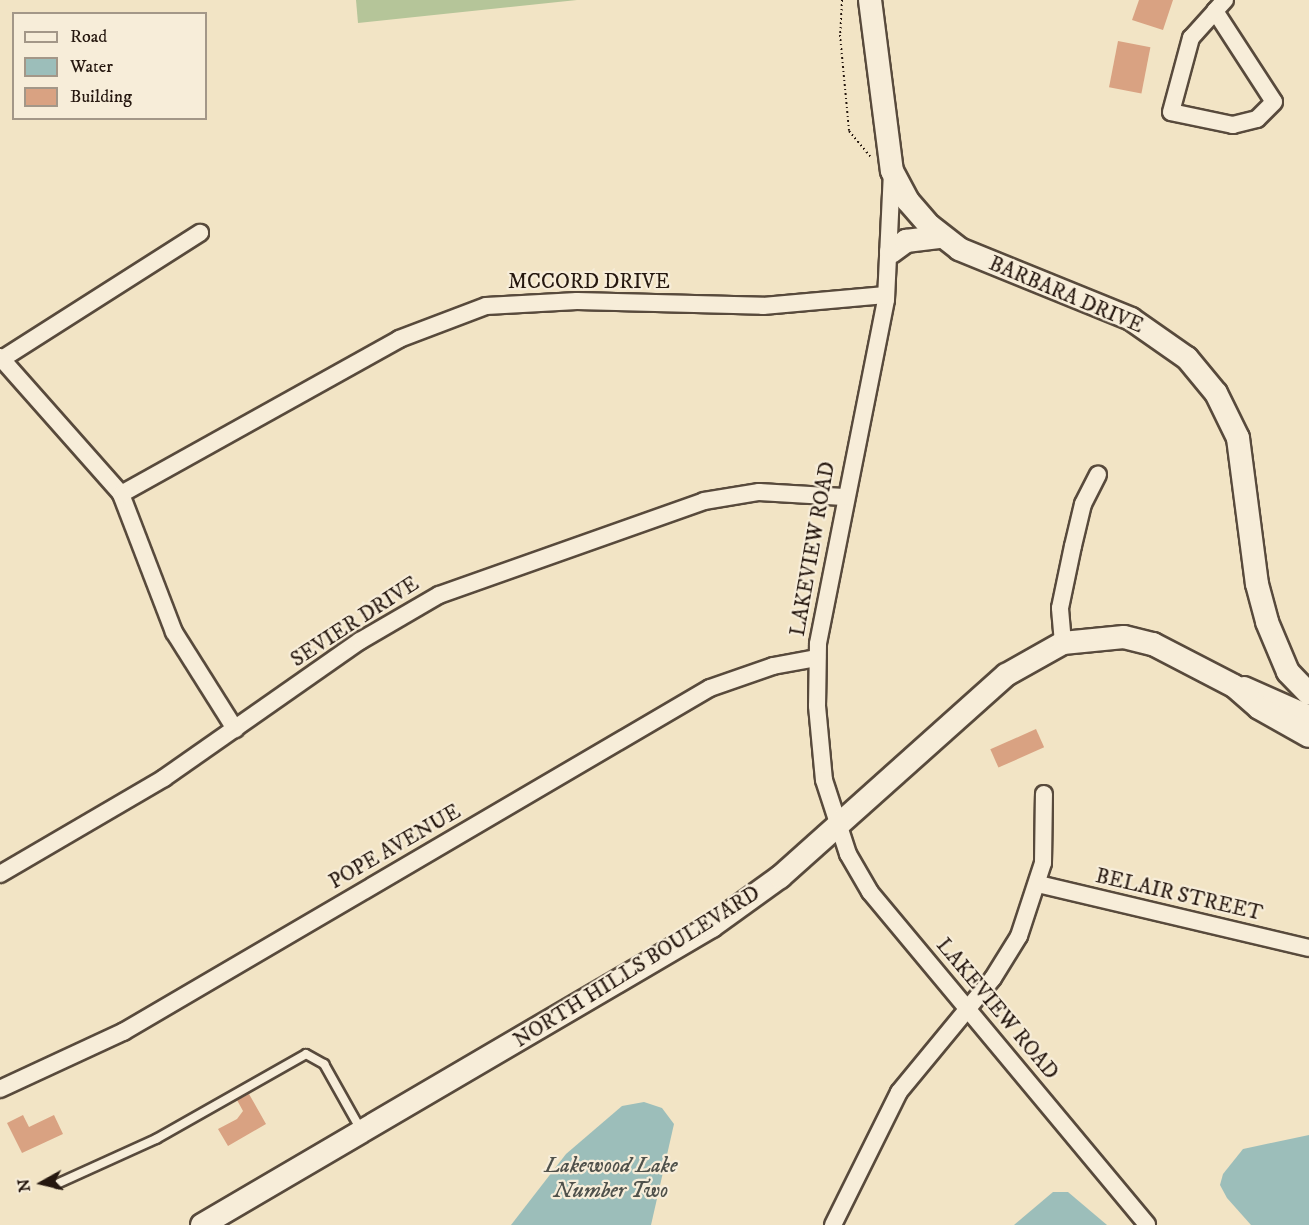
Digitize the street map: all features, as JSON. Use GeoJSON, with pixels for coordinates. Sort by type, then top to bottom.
{"type":"FeatureCollection","features":[{"type":"Feature","properties":{"kind":"street"},"geometry":{"type":"LineString","coordinates":[[870,0],[892,171]]}},
{"type":"Feature","properties":{"kind":"street"},"geometry":{"type":"LineString","coordinates":[[1220,5],[1274,102],[1257,119],[1233,125],[1172,112],[1191,38],[1220,5]]}},
{"type":"Feature","properties":{"kind":"street","name":"BARBARA DRIVE"},"geometry":{"type":"LineString","coordinates":[[892,171],[908,201],[942,237],[986,261],[1131,319],[1164,339],[1203,376],[1238,438],[1257,584],[1267,622],[1288,672]]}},
{"type":"Feature","properties":{"kind":"street","name":"LAKEVIEW ROAD"},"geometry":{"type":"LineString","coordinates":[[892,171],[891,252],[886,295],[823,601],[817,658],[820,750],[837,828],[870,892],[1147,1225]]}},
{"type":"Feature","properties":{"kind":"street"},"geometry":{"type":"LineString","coordinates":[[200,233],[1,358],[121,494],[174,632],[236,729]]}},
{"type":"Feature","properties":{"kind":"street"},"geometry":{"type":"LineString","coordinates":[[891,252],[906,241],[942,237]]}},
{"type":"Feature","properties":{"kind":"street","name":"MCCORD DRIVE"},"geometry":{"type":"LineString","coordinates":[[121,494],[399,339],[486,306],[577,301],[763,306],[886,295]]}},
{"type":"Feature","properties":{"kind":"street"},"geometry":{"type":"LineString","coordinates":[[1063,643],[1060,608],[1072,546],[1083,504],[1098,475]]}},
{"type":"Feature","properties":{"kind":"street","name":"SEVIER DRIVE"},"geometry":{"type":"LineString","coordinates":[[0,873],[128,801],[404,614],[475,579],[704,501],[759,492],[844,497]]}},
{"type":"Feature","properties":{"kind":"street","name":"NORTH HILLS BOULEVARD"},"geometry":{"type":"LineString","coordinates":[[202,1225],[363,1133],[712,926],[837,828],[1006,675],[1063,643],[1124,637],[1153,644],[1234,686],[1287,704],[1309,717]]}},
{"type":"Feature","properties":{"kind":"street","name":"POPE AVENUE"},"geometry":{"type":"LineString","coordinates":[[0,1089],[123,1032],[710,688],[773,666],[817,658]]}},
{"type":"Feature","properties":{"kind":"street"},"geometry":{"type":"LineString","coordinates":[[1288,672],[1309,694]]}},
{"type":"Feature","properties":{"kind":"street"},"geometry":{"type":"LineString","coordinates":[[1287,704],[1288,672]]}},
{"type":"Feature","properties":{"kind":"street","name":"NORTH HILLS BOULEVARD"},"geometry":{"type":"LineString","coordinates":[[1234,686],[1259,708],[1309,736]]}},
{"type":"Feature","properties":{"kind":"street"},"geometry":{"type":"LineString","coordinates":[[833,1225],[899,1092],[1007,958],[1038,884],[1047,832],[1044,794]]}},
{"type":"Feature","properties":{"kind":"street","name":"BELAIR STREET"},"geometry":{"type":"LineString","coordinates":[[1038,884],[1309,948]]}},
{"type":"Feature","properties":{"kind":"lane"},"geometry":{"type":"LineString","coordinates":[[59,1183],[156,1139],[306,1054],[324,1064],[363,1133]]}},
{"type":"Feature","properties":{"kind":"path"},"geometry":{"type":"LineString","coordinates":[[842,0],[840,35],[849,131],[875,161],[892,171]]}},
{"type":"Feature","properties":{"kind":"green space"},"geometry":{"type":"Polygon","coordinates":[[[356,0],[577,0],[358,23],[356,0]]]}},
{"type":"Feature","properties":{"kind":"water","name":"Lakewood Lake Number Two"},"geometry":{"type":"Polygon","coordinates":[[[644,1102],[662,1108],[674,1124],[651,1225],[511,1225],[566,1154],[622,1106],[644,1102]]]}},
{"type":"Feature","properties":{"kind":"water"},"geometry":{"type":"Polygon","coordinates":[[[1309,1135],[1309,1225],[1251,1225],[1227,1198],[1220,1185],[1223,1174],[1243,1149],[1309,1135]]]}},
{"type":"Feature","properties":{"kind":"water"},"geometry":{"type":"Polygon","coordinates":[[[1053,1192],[1068,1192],[1107,1225],[1014,1225],[1053,1192]]]}},
{"type":"Feature","properties":{"kind":"building"},"geometry":{"type":"Polygon","coordinates":[[[1139,0],[1173,0],[1163,30],[1132,20],[1139,0]]]}},
{"type":"Feature","properties":{"kind":"building"},"geometry":{"type":"Polygon","coordinates":[[[1118,41],[1150,47],[1141,93],[1109,87],[1118,41]]]}},
{"type":"Feature","properties":{"kind":"building"},"geometry":{"type":"Polygon","coordinates":[[[1036,729],[1044,747],[998,768],[990,749],[1036,729]]]}},
{"type":"Feature","properties":{"kind":"building"},"geometry":{"type":"Polygon","coordinates":[[[249,1094],[266,1124],[228,1146],[218,1129],[237,1119],[243,1111],[237,1100],[249,1094]]]}},
{"type":"Feature","properties":{"kind":"building"},"geometry":{"type":"Polygon","coordinates":[[[23,1115],[29,1127],[54,1115],[63,1134],[22,1153],[7,1123],[23,1115]]]}}]}
